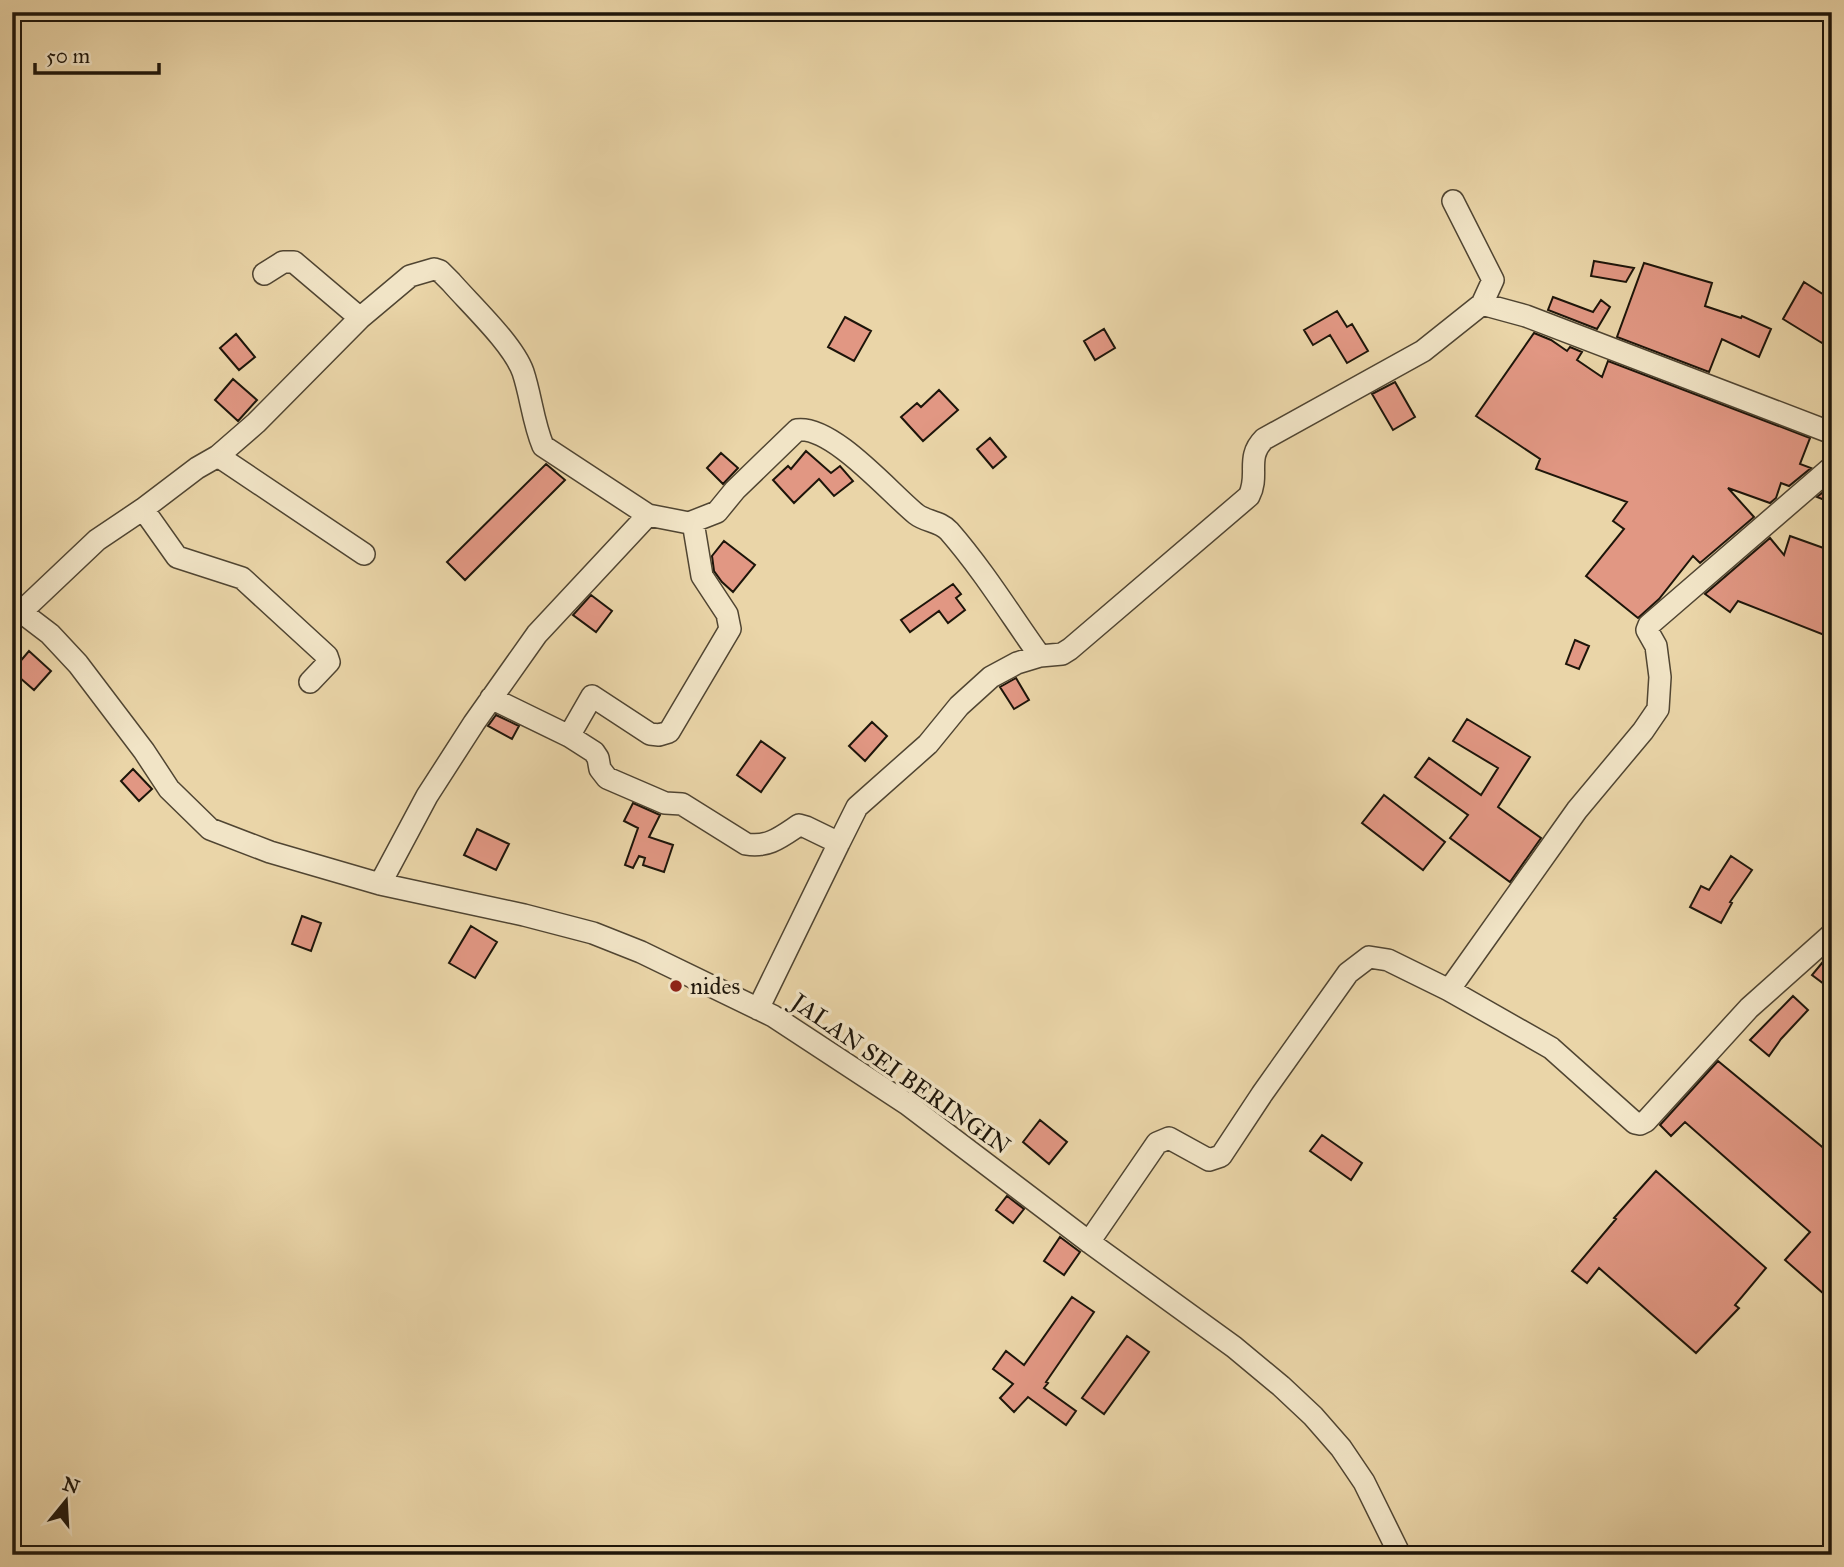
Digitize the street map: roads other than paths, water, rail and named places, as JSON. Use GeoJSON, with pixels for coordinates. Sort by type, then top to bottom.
{"type":"FeatureCollection","features":[{"type":"Feature","properties":{"kind":"street"},"geometry":{"type":"LineString","coordinates":[[758,1009],[857,807],[928,744],[959,706],[991,677],[1017,663],[1040,656],[1062,654],[1070,649],[1249,496],[1254,484],[1254,453],[1264,439],[1423,351],[1482,304],[1493,280],[1453,201]]}},
{"type":"Feature","properties":{"kind":"street"},"geometry":{"type":"LineString","coordinates":[[264,274],[283,262],[294,262],[360,318]]}},
{"type":"Feature","properties":{"kind":"street"},"geometry":{"type":"LineString","coordinates":[[17,608],[97,540],[197,468],[218,456],[256,423],[360,318],[410,276],[429,269],[440,271],[514,354],[523,371],[536,430],[543,446],[648,515],[693,522],[717,512],[734,490],[797,430],[811,430],[845,450],[917,515],[947,529],[982,573],[1040,656]]}},
{"type":"Feature","properties":{"kind":"street"},"geometry":{"type":"LineString","coordinates":[[1482,304],[1526,316],[1832,433]]}},
{"type":"Feature","properties":{"kind":"street"},"geometry":{"type":"LineString","coordinates":[[218,456],[364,554]]}},
{"type":"Feature","properties":{"kind":"street"},"geometry":{"type":"LineString","coordinates":[[1449,990],[1577,810],[1658,709],[1660,677],[1656,646],[1647,631],[1649,625],[1832,467]]}},
{"type":"Feature","properties":{"kind":"street"},"geometry":{"type":"LineString","coordinates":[[143,509],[177,556],[243,578],[327,656],[328,662],[310,682]]}},
{"type":"Feature","properties":{"kind":"street"},"geometry":{"type":"LineString","coordinates":[[380,884],[427,796],[491,698],[537,634],[648,515]]}},
{"type":"Feature","properties":{"kind":"street"},"geometry":{"type":"LineString","coordinates":[[569,736],[592,696],[650,734],[669,732],[730,629],[727,614],[702,576],[693,522]]}},
{"type":"Feature","properties":{"kind":"street","name":"JALAN SEI BERINGIN"},"geometry":{"type":"LineString","coordinates":[[17,608],[50,634],[78,664],[131,733],[169,789],[210,829],[270,852],[380,884],[593,933],[641,952],[758,1009],[842,1060],[907,1104],[1089,1242],[1234,1347],[1313,1416],[1364,1482],[1400,1555]]}},
{"type":"Feature","properties":{"kind":"street"},"geometry":{"type":"LineString","coordinates":[[491,698],[569,736],[594,752],[600,769],[607,778],[664,803],[682,804],[746,844],[755,846],[781,839],[799,825],[839,843]]}},
{"type":"Feature","properties":{"kind":"street"},"geometry":{"type":"LineString","coordinates":[[1089,1242],[1157,1143],[1169,1138],[1209,1160],[1220,1156],[1348,974],[1363,960],[1376,957],[1388,960],[1449,990],[1551,1048],[1634,1123],[1640,1124],[1685,1080],[1749,1008],[1832,934]]}},
{"type":"Feature","properties":{"kind":"place","name":"nides"},"geometry":{"type":"Point","coordinates":[676,986]}}]}
